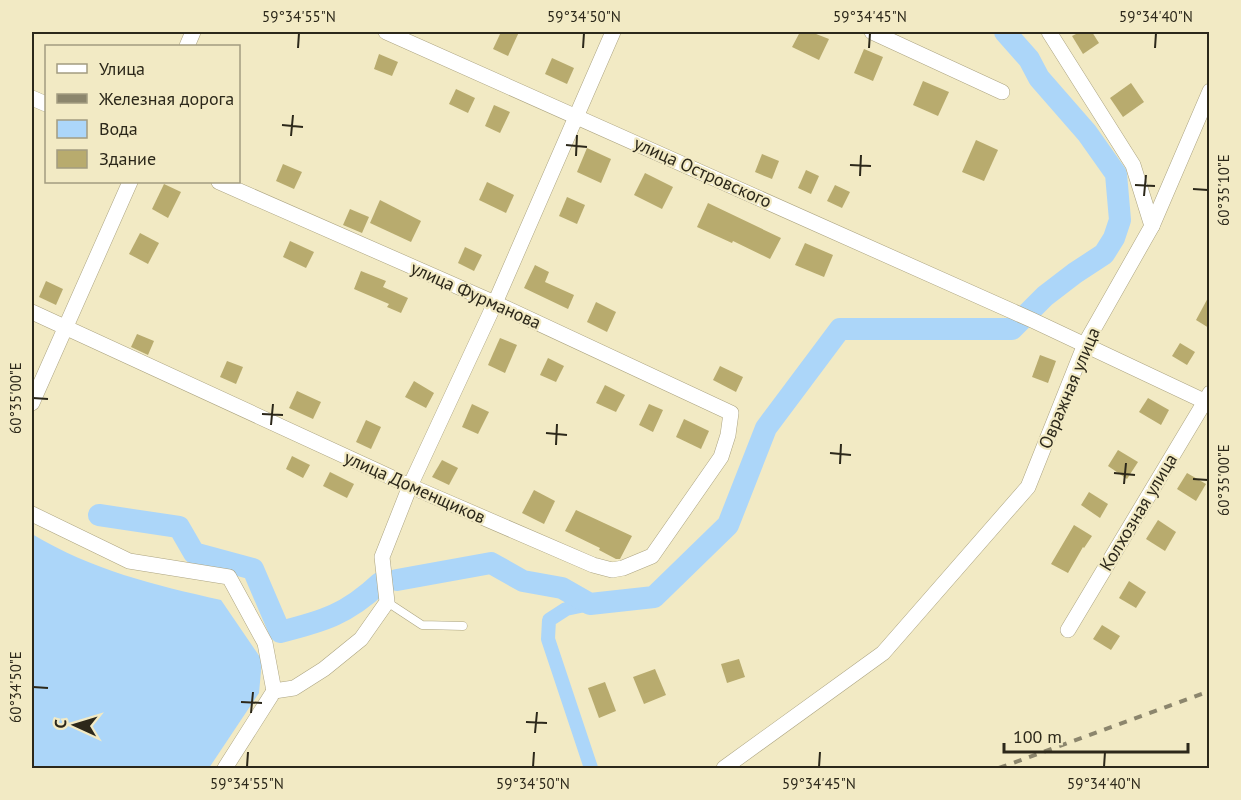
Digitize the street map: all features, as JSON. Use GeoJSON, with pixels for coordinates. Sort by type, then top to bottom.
{"type":"FeatureCollection","features":[{"type":"Feature","properties":{"kind":"street","name":"улица Островского"},"geometry":{"type":"LineString","coordinates":[[386,32],[1207,397]]}},
{"type":"Feature","properties":{"kind":"street"},"geometry":{"type":"LineString","coordinates":[[274,691],[294,688],[324,669],[361,639],[387,602],[382,557],[410,486],[495,303],[613,32]]}},
{"type":"Feature","properties":{"kind":"street"},"geometry":{"type":"LineString","coordinates":[[872,32],[1002,92]]}},
{"type":"Feature","properties":{"kind":"street"},"geometry":{"type":"LineString","coordinates":[[1049,32],[1133,165],[1152,226]]}},
{"type":"Feature","properties":{"kind":"street","name":"Овражная улица"},"geometry":{"type":"LineString","coordinates":[[724,768],[882,653],[1028,487],[1085,344],[1152,226],[1209,91]]}},
{"type":"Feature","properties":{"kind":"street"},"geometry":{"type":"LineString","coordinates":[[32,403],[129,183]]}},
{"type":"Feature","properties":{"kind":"street","name":"улица Фурманова"},"geometry":{"type":"LineString","coordinates":[[221,183],[495,303],[731,413]]}},
{"type":"Feature","properties":{"kind":"street","name":"улица Доменщиков"},"geometry":{"type":"LineString","coordinates":[[32,312],[410,486],[593,565],[612,570],[652,556],[721,457],[728,435],[731,413]]}},
{"type":"Feature","properties":{"kind":"street","name":"Колхозная улица"},"geometry":{"type":"LineString","coordinates":[[1068,630],[1207,397]]}},
{"type":"Feature","properties":{"kind":"street"},"geometry":{"type":"LineString","coordinates":[[32,514],[129,561],[229,577],[265,643],[274,691],[225,768]]}},
{"type":"Feature","properties":{"kind":"lane"},"geometry":{"type":"LineString","coordinates":[[387,602],[422,624],[463,626]]}},
{"type":"Feature","properties":{"kind":"water"},"geometry":{"type":"Polygon","coordinates":[[[32,534],[55,547],[101,567],[148,582],[221,600],[262,660],[259,693],[209,768],[32,768],[32,534]]]}},
{"type":"Feature","properties":{"kind":"building"},"geometry":{"type":"Polygon","coordinates":[[[501,32],[519,32],[508,56],[493,49],[501,32]]]}},
{"type":"Feature","properties":{"kind":"building"},"geometry":{"type":"Polygon","coordinates":[[[800,32],[811,32],[829,39],[819,60],[792,47],[800,32]]]}},
{"type":"Feature","properties":{"kind":"building"},"geometry":{"type":"Polygon","coordinates":[[[1080,32],[1092,32],[1099,43],[1083,54],[1072,36],[1080,32]]]}},
{"type":"Feature","properties":{"kind":"building"},"geometry":{"type":"Polygon","coordinates":[[[864,49],[883,57],[873,81],[854,73],[864,49]]]}},
{"type":"Feature","properties":{"kind":"building"},"geometry":{"type":"Polygon","coordinates":[[[379,54],[398,62],[392,76],[374,69],[379,54]]]}},
{"type":"Feature","properties":{"kind":"building"},"geometry":{"type":"Polygon","coordinates":[[[552,58],[574,68],[567,84],[545,74],[552,58]]]}},
{"type":"Feature","properties":{"kind":"building"},"geometry":{"type":"Polygon","coordinates":[[[923,81],[949,92],[938,116],[913,105],[923,81]]]}},
{"type":"Feature","properties":{"kind":"building"},"geometry":{"type":"Polygon","coordinates":[[[1131,83],[1144,102],[1123,117],[1110,98],[1131,83]]]}},
{"type":"Feature","properties":{"kind":"building"},"geometry":{"type":"Polygon","coordinates":[[[456,89],[475,98],[468,113],[449,104],[456,89]]]}},
{"type":"Feature","properties":{"kind":"building"},"geometry":{"type":"Polygon","coordinates":[[[494,105],[510,112],[500,133],[485,126],[494,105]]]}},
{"type":"Feature","properties":{"kind":"building"},"geometry":{"type":"Polygon","coordinates":[[[976,140],[998,150],[984,181],[962,172],[976,140]]]}},
{"type":"Feature","properties":{"kind":"building"},"geometry":{"type":"Polygon","coordinates":[[[587,148],[611,159],[601,183],[577,172],[587,148]]]}},
{"type":"Feature","properties":{"kind":"building"},"geometry":{"type":"Polygon","coordinates":[[[762,154],[779,161],[772,179],[755,172],[762,154]]]}},
{"type":"Feature","properties":{"kind":"building"},"geometry":{"type":"Polygon","coordinates":[[[283,164],[302,172],[294,189],[276,181],[283,164]]]}},
{"type":"Feature","properties":{"kind":"building"},"geometry":{"type":"Polygon","coordinates":[[[806,170],[819,176],[811,194],[798,188],[806,170]]]}},
{"type":"Feature","properties":{"kind":"building"},"geometry":{"type":"Polygon","coordinates":[[[645,173],[673,187],[662,209],[634,195],[645,173]]]}},
{"type":"Feature","properties":{"kind":"building"},"geometry":{"type":"Polygon","coordinates":[[[487,182],[514,195],[506,213],[479,200],[487,182]]]}},
{"type":"Feature","properties":{"kind":"building"},"geometry":{"type":"Polygon","coordinates":[[[164,184],[181,192],[168,218],[152,209],[164,184]]]}},
{"type":"Feature","properties":{"kind":"building"},"geometry":{"type":"Polygon","coordinates":[[[835,185],[850,192],[842,208],[827,201],[835,185]]]}},
{"type":"Feature","properties":{"kind":"building"},"geometry":{"type":"Polygon","coordinates":[[[567,197],[585,205],[577,224],[559,216],[567,197]]]}},
{"type":"Feature","properties":{"kind":"building"},"geometry":{"type":"Polygon","coordinates":[[[380,200],[421,221],[411,242],[370,223],[380,200]]]}},
{"type":"Feature","properties":{"kind":"building"},"geometry":{"type":"Polygon","coordinates":[[[708,203],[781,238],[770,259],[697,227],[708,203]]]}},
{"type":"Feature","properties":{"kind":"building"},"geometry":{"type":"Polygon","coordinates":[[[350,209],[369,217],[362,233],[343,225],[350,209]]]}},
{"type":"Feature","properties":{"kind":"building"},"geometry":{"type":"Polygon","coordinates":[[[140,233],[159,243],[148,264],[129,254],[140,233]]]}},
{"type":"Feature","properties":{"kind":"building"},"geometry":{"type":"Polygon","coordinates":[[[290,241],[314,252],[306,268],[283,257],[290,241]]]}},
{"type":"Feature","properties":{"kind":"building"},"geometry":{"type":"Polygon","coordinates":[[[805,243],[833,255],[824,277],[795,265],[805,243]]]}},
{"type":"Feature","properties":{"kind":"building"},"geometry":{"type":"Polygon","coordinates":[[[465,247],[482,255],[474,271],[458,263],[465,247]]]}},
{"type":"Feature","properties":{"kind":"building"},"geometry":{"type":"Polygon","coordinates":[[[535,265],[549,272],[545,282],[574,295],[568,309],[524,288],[535,265]]]}},
{"type":"Feature","properties":{"kind":"building"},"geometry":{"type":"Polygon","coordinates":[[[361,271],[386,281],[383,287],[408,298],[401,313],[387,307],[389,304],[354,289],[361,271]]]}},
{"type":"Feature","properties":{"kind":"building"},"geometry":{"type":"Polygon","coordinates":[[[46,281],[63,289],[56,305],[39,297],[46,281]]]}},
{"type":"Feature","properties":{"kind":"building"},"geometry":{"type":"Polygon","coordinates":[[[1209,296],[1209,328],[1196,320],[1209,296]]]}},
{"type":"Feature","properties":{"kind":"building"},"geometry":{"type":"Polygon","coordinates":[[[596,302],[616,312],[607,332],[587,322],[596,302]]]}},
{"type":"Feature","properties":{"kind":"building"},"geometry":{"type":"Polygon","coordinates":[[[137,334],[154,341],[148,355],[131,347],[137,334]]]}},
{"type":"Feature","properties":{"kind":"building"},"geometry":{"type":"Polygon","coordinates":[[[500,338],[517,345],[505,373],[488,365],[500,338]]]}},
{"type":"Feature","properties":{"kind":"building"},"geometry":{"type":"Polygon","coordinates":[[[1180,343],[1195,352],[1187,365],[1172,356],[1180,343]]]}},
{"type":"Feature","properties":{"kind":"building"},"geometry":{"type":"Polygon","coordinates":[[[1040,355],[1056,361],[1048,383],[1032,377],[1040,355]]]}},
{"type":"Feature","properties":{"kind":"building"},"geometry":{"type":"Polygon","coordinates":[[[548,358],[564,366],[556,382],[540,375],[548,358]]]}},
{"type":"Feature","properties":{"kind":"building"},"geometry":{"type":"Polygon","coordinates":[[[227,361],[243,367],[236,384],[220,377],[227,361]]]}},
{"type":"Feature","properties":{"kind":"building"},"geometry":{"type":"Polygon","coordinates":[[[720,366],[743,377],[736,392],[713,380],[720,366]]]}},
{"type":"Feature","properties":{"kind":"building"},"geometry":{"type":"Polygon","coordinates":[[[414,381],[434,393],[426,408],[405,397],[414,381]]]}},
{"type":"Feature","properties":{"kind":"building"},"geometry":{"type":"Polygon","coordinates":[[[605,385],[625,395],[616,412],[596,403],[605,385]]]}},
{"type":"Feature","properties":{"kind":"building"},"geometry":{"type":"Polygon","coordinates":[[[297,391],[321,402],[313,419],[289,408],[297,391]]]}},
{"type":"Feature","properties":{"kind":"building"},"geometry":{"type":"Polygon","coordinates":[[[1148,398],[1169,410],[1161,425],[1139,412],[1148,398]]]}},
{"type":"Feature","properties":{"kind":"building"},"geometry":{"type":"Polygon","coordinates":[[[472,404],[489,412],[478,434],[462,427],[472,404]]]}},
{"type":"Feature","properties":{"kind":"building"},"geometry":{"type":"Polygon","coordinates":[[[649,404],[663,410],[653,432],[639,425],[649,404]]]}},
{"type":"Feature","properties":{"kind":"building"},"geometry":{"type":"Polygon","coordinates":[[[684,419],[709,431],[701,449],[676,437],[684,419]]]}},
{"type":"Feature","properties":{"kind":"building"},"geometry":{"type":"Polygon","coordinates":[[[366,420],[381,427],[371,449],[356,442],[366,420]]]}},
{"type":"Feature","properties":{"kind":"building"},"geometry":{"type":"Polygon","coordinates":[[[1118,450],[1138,462],[1127,479],[1108,466],[1118,450]]]}},
{"type":"Feature","properties":{"kind":"building"},"geometry":{"type":"Polygon","coordinates":[[[292,456],[310,465],[303,478],[286,469],[292,456]]]}},
{"type":"Feature","properties":{"kind":"building"},"geometry":{"type":"Polygon","coordinates":[[[442,460],[458,468],[449,485],[432,477],[442,460]]]}},
{"type":"Feature","properties":{"kind":"building"},"geometry":{"type":"Polygon","coordinates":[[[330,472],[354,484],[347,498],[323,486],[330,472]]]}},
{"type":"Feature","properties":{"kind":"building"},"geometry":{"type":"Polygon","coordinates":[[[1187,473],[1206,484],[1196,501],[1177,489],[1187,473]]]}},
{"type":"Feature","properties":{"kind":"building"},"geometry":{"type":"Polygon","coordinates":[[[534,490],[555,501],[544,524],[522,513],[534,490]]]}},
{"type":"Feature","properties":{"kind":"building"},"geometry":{"type":"Polygon","coordinates":[[[1089,492],[1108,504],[1100,518],[1081,505],[1089,492]]]}},
{"type":"Feature","properties":{"kind":"building"},"geometry":{"type":"Polygon","coordinates":[[[576,510],[632,536],[620,559],[616,559],[599,550],[600,548],[565,531],[576,510]]]}},
{"type":"Feature","properties":{"kind":"building"},"geometry":{"type":"Polygon","coordinates":[[[1158,520],[1176,532],[1165,551],[1146,539],[1158,520]]]}},
{"type":"Feature","properties":{"kind":"building"},"geometry":{"type":"Polygon","coordinates":[[[1074,525],[1092,536],[1068,573],[1051,564],[1074,525]]]}},
{"type":"Feature","properties":{"kind":"building"},"geometry":{"type":"Polygon","coordinates":[[[1129,581],[1146,592],[1136,608],[1119,598],[1129,581]]]}},
{"type":"Feature","properties":{"kind":"building"},"geometry":{"type":"Polygon","coordinates":[[[1102,625],[1120,636],[1111,650],[1093,639],[1102,625]]]}},
{"type":"Feature","properties":{"kind":"building"},"geometry":{"type":"Polygon","coordinates":[[[739,659],[745,677],[727,683],[721,664],[739,659]]]}},
{"type":"Feature","properties":{"kind":"building"},"geometry":{"type":"Polygon","coordinates":[[[655,669],[666,695],[644,704],[633,677],[655,669]]]}},
{"type":"Feature","properties":{"kind":"building"},"geometry":{"type":"Polygon","coordinates":[[[605,682],[616,711],[599,718],[588,688],[605,682]]]}},
{"type":"Feature","properties":{"kind":"waterway"},"geometry":{"type":"LineString","coordinates":[[397,580],[491,563],[523,581],[562,588],[590,604],[654,597],[728,525],[766,428],[840,329],[1012,329],[1045,296],[1104,254],[1114,238],[1120,220],[1116,174],[1087,133],[1039,78],[1029,59],[1005,32]]}},
{"type":"Feature","properties":{"kind":"waterway"},"geometry":{"type":"LineString","coordinates":[[99,515],[179,527],[194,553],[253,569],[280,632],[334,615],[357,602],[380,583]]}},
{"type":"Feature","properties":{"kind":"waterway"},"geometry":{"type":"LineString","coordinates":[[590,604],[566,609],[549,620],[548,639],[591,768]]}},
{"type":"Feature","properties":{"kind":"railway"},"geometry":{"type":"LineString","coordinates":[[999,768],[1210,691]]}}]}
